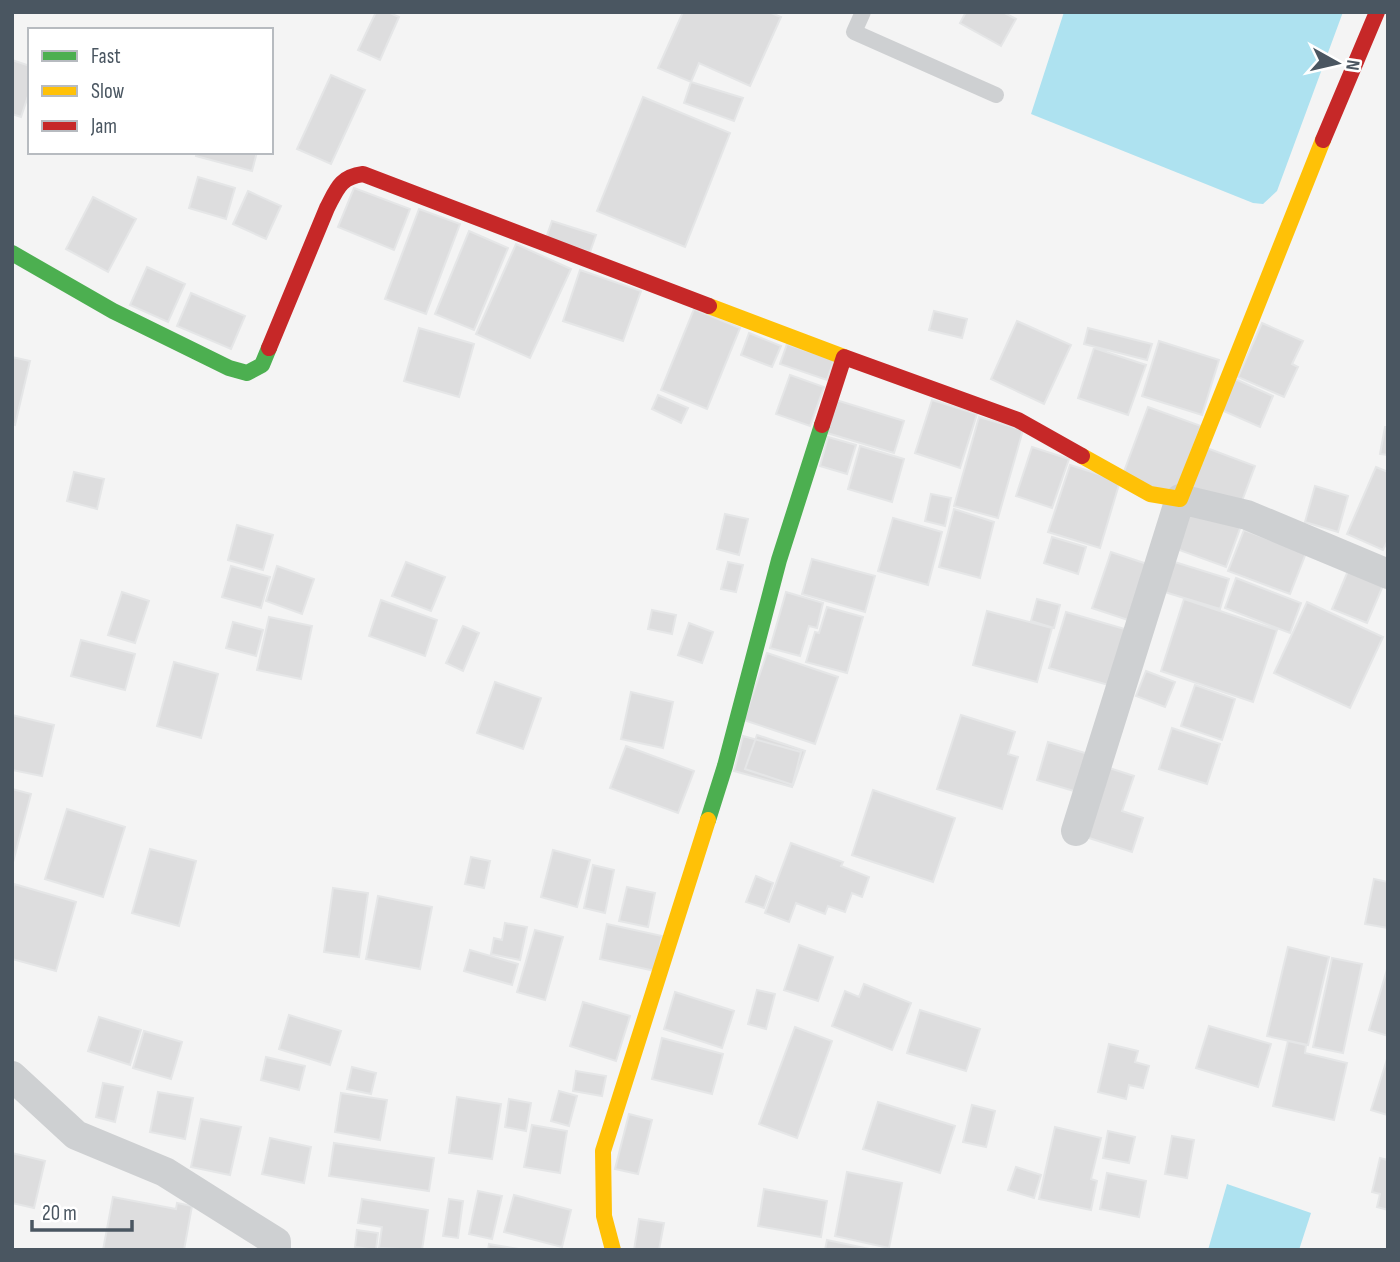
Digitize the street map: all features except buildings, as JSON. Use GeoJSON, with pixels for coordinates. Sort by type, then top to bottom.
{"type":"FeatureCollection","features":[{"type":"Feature","properties":{"kind":"street"},"geometry":{"type":"LineString","coordinates":[[1076,831],[1180,499],[1344,86],[1377,12]]}},
{"type":"Feature","properties":{"kind":"street"},"geometry":{"type":"LineString","coordinates":[[12,253],[114,311],[229,368],[247,373],[262,365],[321,217],[347,177],[363,174],[844,357],[1018,420],[1150,494],[1247,515],[1388,574]]}},
{"type":"Feature","properties":{"kind":"street"},"geometry":{"type":"LineString","coordinates":[[613,1250],[604,1216],[603,1151],[724,766],[779,561],[844,357]]}},
{"type":"Feature","properties":{"kind":"street"},"geometry":{"type":"LineString","coordinates":[[12,1076],[76,1135],[165,1172],[276,1242],[276,1250]]}},
{"type":"Feature","properties":{"kind":"lane"},"geometry":{"type":"LineString","coordinates":[[863,12],[854,32],[996,95]]}},
{"type":"Feature","properties":{"kind":"water"},"geometry":{"type":"Polygon","coordinates":[[[1064,12],[1343,12],[1277,191],[1263,204],[1253,203],[1031,114],[1064,12]]]}},
{"type":"Feature","properties":{"kind":"water"},"geometry":{"type":"Polygon","coordinates":[[[1227,1184],[1311,1213],[1299,1250],[1208,1250],[1227,1184]]]}},
{"type":"Feature","properties":{"kind":"traffic: fast"},"geometry":{"type":"LineString","coordinates":[[12,253],[113,311],[229,368],[247,373],[262,365],[269,348]]}},
{"type":"Feature","properties":{"kind":"traffic: fast"},"geometry":{"type":"LineString","coordinates":[[708,820],[725,766],[779,560],[822,425]]}},
{"type":"Feature","properties":{"kind":"traffic: slow"},"geometry":{"type":"LineString","coordinates":[[1082,456],[1150,494],[1180,499],[1323,140]]}},
{"type":"Feature","properties":{"kind":"traffic: slow"},"geometry":{"type":"LineString","coordinates":[[709,306],[844,357]]}},
{"type":"Feature","properties":{"kind":"traffic: slow"},"geometry":{"type":"LineString","coordinates":[[613,1250],[604,1216],[603,1151],[708,820]]}},
{"type":"Feature","properties":{"kind":"traffic: jam"},"geometry":{"type":"LineString","coordinates":[[1323,140],[1377,12]]}},
{"type":"Feature","properties":{"kind":"traffic: jam"},"geometry":{"type":"LineString","coordinates":[[269,348],[334,195],[344,181],[363,174],[709,306]]}},
{"type":"Feature","properties":{"kind":"traffic: jam"},"geometry":{"type":"LineString","coordinates":[[822,425],[844,357],[1018,420],[1082,456]]}}]}
